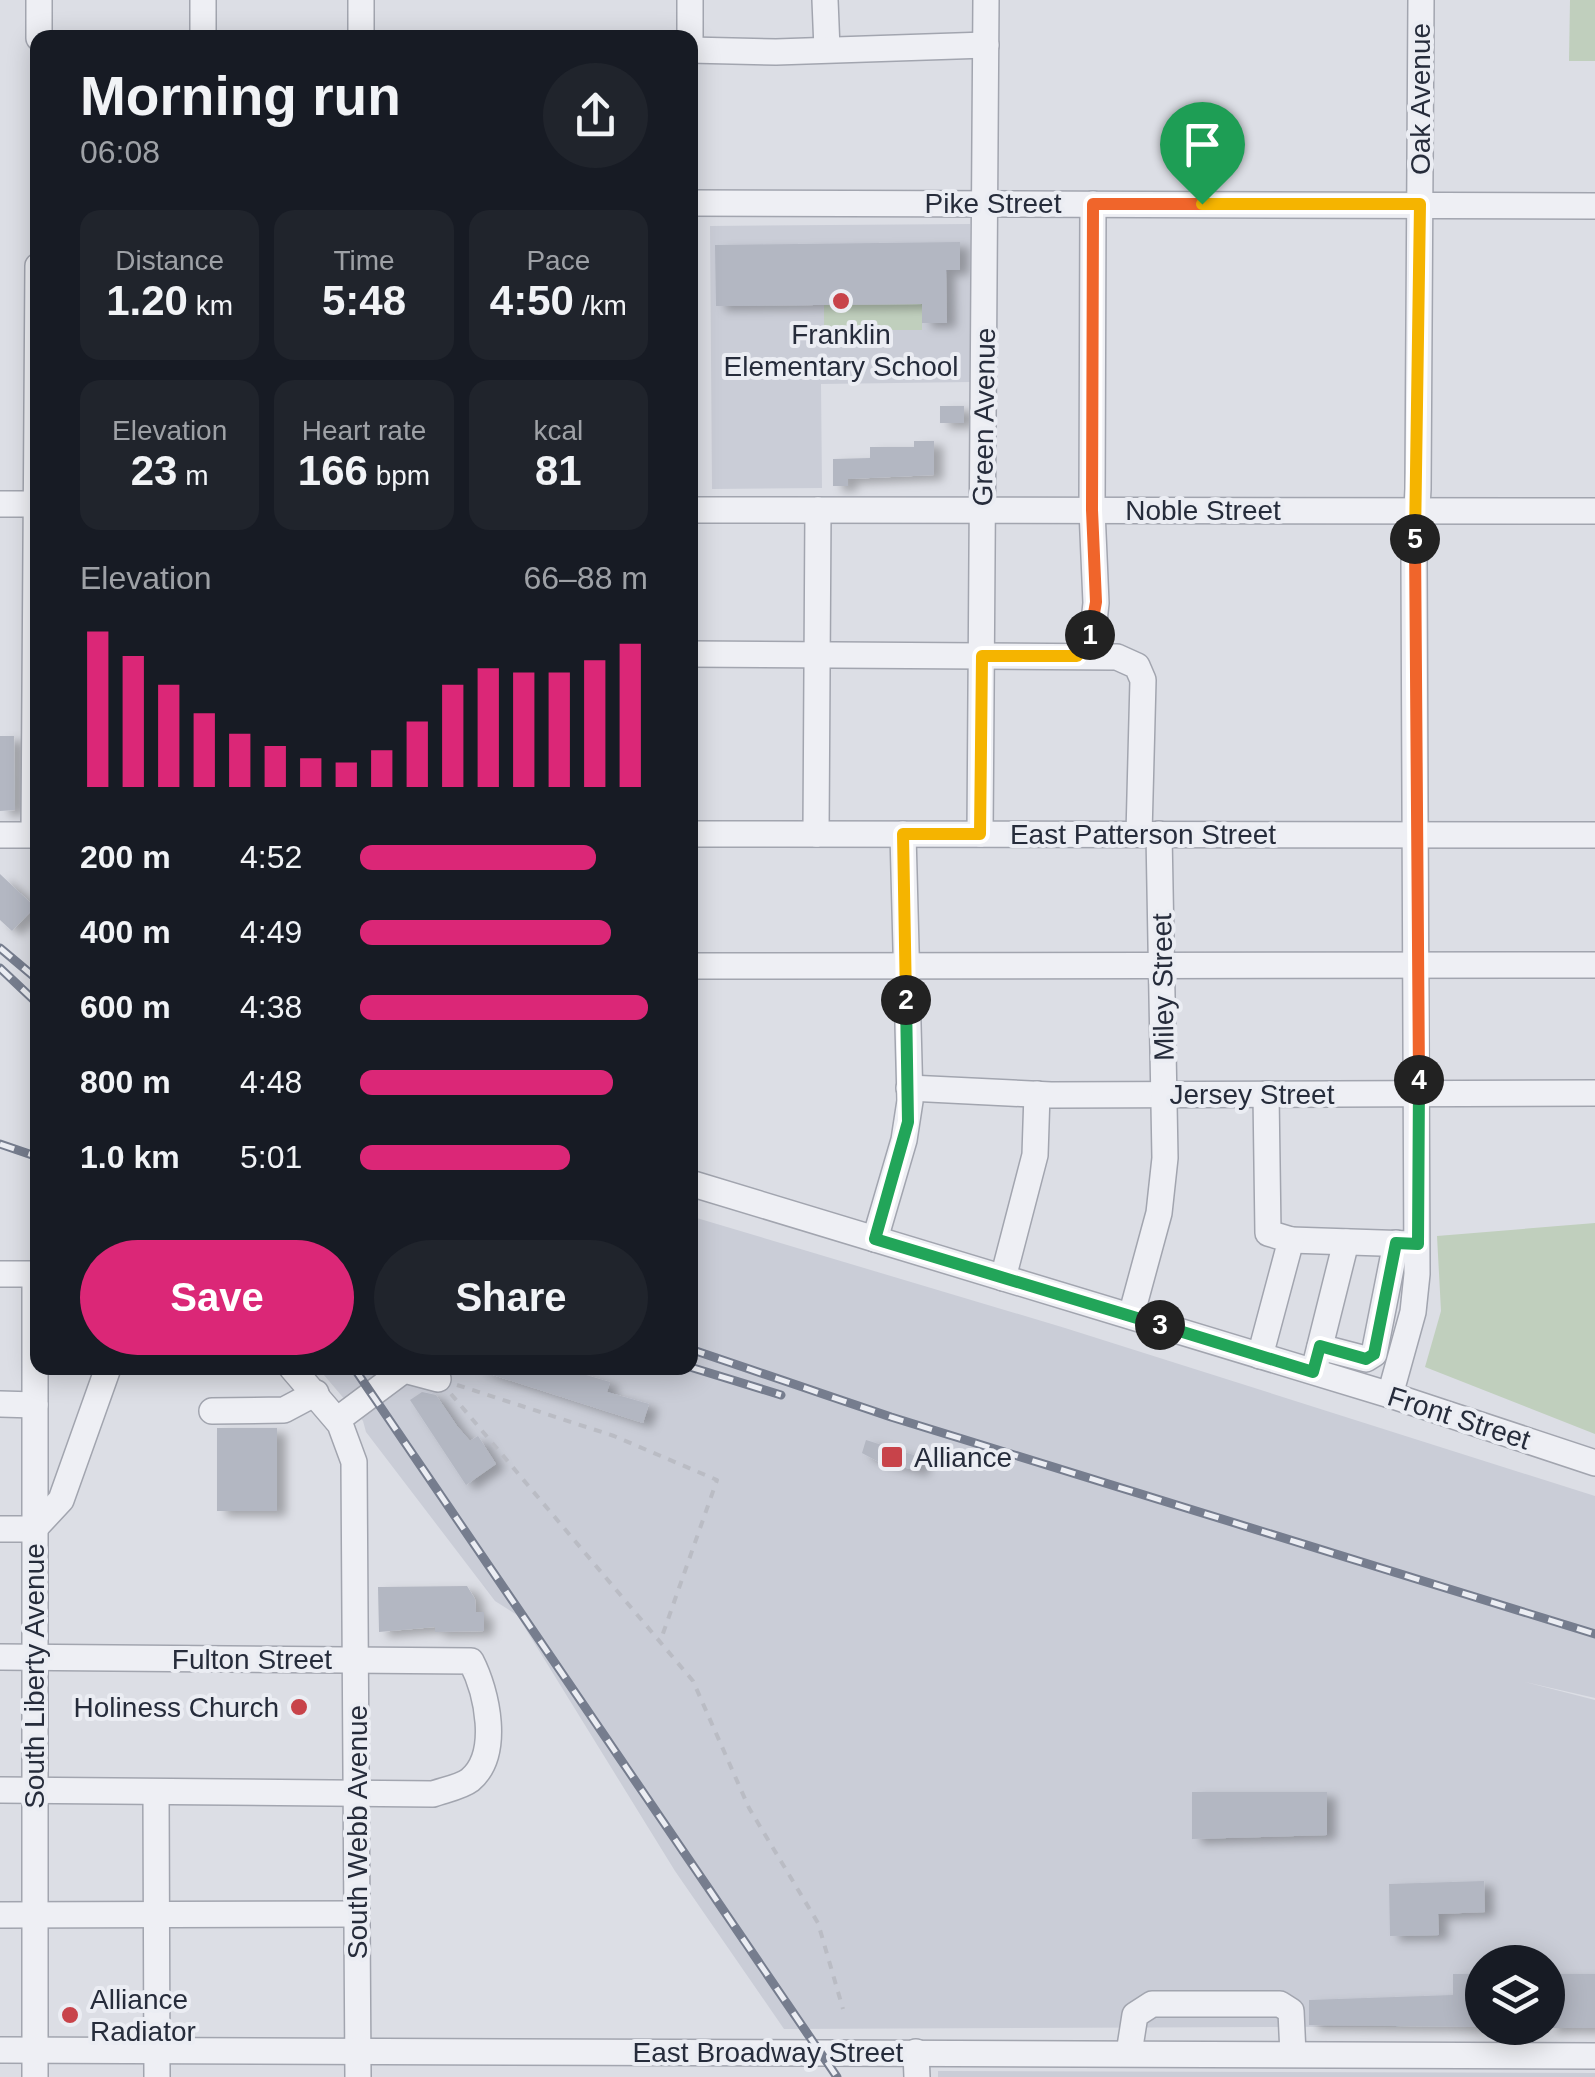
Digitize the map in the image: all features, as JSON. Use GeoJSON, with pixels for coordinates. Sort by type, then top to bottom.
{"type":"FeatureCollection","features":[{"type":"Feature","properties":{"kind":"street"},"geometry":{"type":"LineString","coordinates":[[39,0],[39,30]]}},
{"type":"Feature","properties":{"kind":"street"},"geometry":{"type":"LineString","coordinates":[[203,0],[203,30]]}},
{"type":"Feature","properties":{"kind":"street"},"geometry":{"type":"LineString","coordinates":[[361,0],[361,30]]}},
{"type":"Feature","properties":{"kind":"street"},"geometry":{"type":"LineString","coordinates":[[690,0],[690,30]]}},
{"type":"Feature","properties":{"kind":"street"},"geometry":{"type":"LineString","coordinates":[[824,0],[826,49]]}},
{"type":"Feature","properties":{"kind":"street","name":"Green Avenue"},"geometry":{"type":"LineString","coordinates":[[980,834],[986,0]]}},
{"type":"Feature","properties":{"kind":"street","name":"Oak Avenue"},"geometry":{"type":"LineString","coordinates":[[1390,1395],[1413,1312],[1407,1243],[1419,1094],[1416,834],[1421,0]]}},
{"type":"Feature","properties":{"kind":"street"},"geometry":{"type":"LineString","coordinates":[[698,50],[986,44]]}},
{"type":"Feature","properties":{"kind":"street","name":"Pike Street"},"geometry":{"type":"LineString","coordinates":[[698,203],[1595,206]]}},
{"type":"Feature","properties":{"kind":"street"},"geometry":{"type":"LineString","coordinates":[[698,654],[789,652],[814,658],[1077,656],[1092,631],[1096,602],[1092,510],[1093,204]]}},
{"type":"Feature","properties":{"kind":"street"},"geometry":{"type":"LineString","coordinates":[[0,504],[30,504]]}},
{"type":"Feature","properties":{"kind":"street","name":"Noble Street"},"geometry":{"type":"LineString","coordinates":[[698,510],[1595,510]]}},
{"type":"Feature","properties":{"kind":"street"},"geometry":{"type":"LineString","coordinates":[[816,834],[814,658],[818,510]]}},
{"type":"Feature","properties":{"kind":"street","name":"Miley Street"},"geometry":{"type":"LineString","coordinates":[[1077,656],[1116,657],[1136,666],[1143,680],[1149,834],[1162,964],[1166,1094],[1163,1186],[1131,1316]]}},
{"type":"Feature","properties":{"kind":"street","name":"East Patterson Street"},"geometry":{"type":"LineString","coordinates":[[698,834],[1595,835]]}},
{"type":"Feature","properties":{"kind":"street"},"geometry":{"type":"LineString","coordinates":[[875,1239],[904,1140],[910,1088],[903,834]]}},
{"type":"Feature","properties":{"kind":"street"},"geometry":{"type":"LineString","coordinates":[[0,835],[30,835]]}},
{"type":"Feature","properties":{"kind":"street"},"geometry":{"type":"LineString","coordinates":[[698,966],[1595,965]]}},
{"type":"Feature","properties":{"kind":"street","name":"Jersey Street"},"geometry":{"type":"LineString","coordinates":[[910,1088],[1037,1094],[1595,1094]]}},
{"type":"Feature","properties":{"kind":"street"},"geometry":{"type":"LineString","coordinates":[[1003,1278],[1035,1155],[1037,1094]]}},
{"type":"Feature","properties":{"kind":"street"},"geometry":{"type":"LineString","coordinates":[[1266,1094],[1268,1233],[1292,1240],[1407,1243],[1374,1354],[1366,1359],[1316,1359],[1346,1242]]}},
{"type":"Feature","properties":{"kind":"street","name":"Front Street"},"geometry":{"type":"LineString","coordinates":[[698,1185],[1260,1356],[1316,1359],[1390,1395],[1595,1462]]}},
{"type":"Feature","properties":{"kind":"street"},"geometry":{"type":"LineString","coordinates":[[1260,1356],[1292,1240]]}},
{"type":"Feature","properties":{"kind":"street"},"geometry":{"type":"LineString","coordinates":[[0,1274],[30,1274]]}},
{"type":"Feature","properties":{"kind":"street","name":"South Liberty Avenue"},"geometry":{"type":"LineString","coordinates":[[35,1375],[35,2077]]}},
{"type":"Feature","properties":{"kind":"street","name":"South Webb Avenue"},"geometry":{"type":"LineString","coordinates":[[299,1375],[337,1420],[352,1449],[356,1475],[358,2065]]}},
{"type":"Feature","properties":{"kind":"street"},"geometry":{"type":"LineString","coordinates":[[337,1420],[397,1375]]}},
{"type":"Feature","properties":{"kind":"street"},"geometry":{"type":"LineString","coordinates":[[423,1375],[438,1379]]}},
{"type":"Feature","properties":{"kind":"street"},"geometry":{"type":"LineString","coordinates":[[0,1528],[34,1529],[61,1500],[106,1376]]}},
{"type":"Feature","properties":{"kind":"street"},"geometry":{"type":"LineString","coordinates":[[212,1410],[284,1410],[316,1392]]}},
{"type":"Feature","properties":{"kind":"street"},"geometry":{"type":"LineString","coordinates":[[0,1404],[34,1405]]}},
{"type":"Feature","properties":{"kind":"street","name":"Fulton Street"},"geometry":{"type":"LineString","coordinates":[[0,1657],[470,1661],[484,1697],[487,1740],[483,1765],[468,1782],[433,1794],[356,1793]]}},
{"type":"Feature","properties":{"kind":"street"},"geometry":{"type":"LineString","coordinates":[[0,1790],[356,1793]]}},
{"type":"Feature","properties":{"kind":"street"},"geometry":{"type":"LineString","coordinates":[[156,1792],[157,2064]]}},
{"type":"Feature","properties":{"kind":"street"},"geometry":{"type":"LineString","coordinates":[[0,1914],[357,1914]]}},
{"type":"Feature","properties":{"kind":"street"},"geometry":{"type":"LineString","coordinates":[[1129,2053],[1135,2015],[1152,2004],[1280,2004],[1292,2011],[1293,2054]]}},
{"type":"Feature","properties":{"kind":"street","name":"East Broadway Street"},"geometry":{"type":"LineString","coordinates":[[0,2050],[35,2050],[157,2064],[358,2065],[917,2064],[1129,2053],[1257,2066],[1293,2054],[1595,2056]]}},
{"type":"Feature","properties":{"kind":"path"},"geometry":{"type":"LineString","coordinates":[[438,1379],[693,1681],[749,1808],[818,1923],[843,2009]]}},
{"type":"Feature","properties":{"kind":"path"},"geometry":{"type":"LineString","coordinates":[[438,1379],[614,1436],[717,1480],[660,1642]]}},
{"type":"Feature","properties":{"kind":"shaded area","name":"Franklin Elementary School"},"geometry":{"type":"Polygon","coordinates":[[[970,224],[971,382],[821,384],[822,488],[712,489],[710,226],[970,224]]]}},
{"type":"Feature","properties":{"kind":"shaded area"},"geometry":{"type":"Polygon","coordinates":[[[698,1218],[1065,1328],[1595,1496],[1595,1698],[1521,1681],[1595,1700],[1595,2026],[1565,2026],[1565,1945],[1465,1945],[1465,2026],[784,2029],[675,1871],[517,1615],[495,1601],[366,1432],[363,1421],[324,1375],[698,1375],[698,1218]]]}},
{"type":"Feature","properties":{"kind":"shaded area"},"geometry":{"type":"Polygon","coordinates":[[[938,2071],[1595,2073],[1595,2077],[938,2077],[938,2071]]]}},
{"type":"Feature","properties":{"kind":"green space"},"geometry":{"type":"Polygon","coordinates":[[[1570,0],[1595,0],[1595,61],[1569,61],[1570,0]]]}},
{"type":"Feature","properties":{"kind":"green space"},"geometry":{"type":"Polygon","coordinates":[[[922,304],[922,330],[824,330],[824,305],[922,304]]]}},
{"type":"Feature","properties":{"kind":"green space"},"geometry":{"type":"Polygon","coordinates":[[[1595,1223],[1595,1434],[1425,1367],[1441,1311],[1437,1236],[1595,1223]]]}},
{"type":"Feature","properties":{"kind":"building"},"geometry":{"type":"Polygon","coordinates":[[[960,242],[960,270],[946,270],[947,323],[922,323],[922,304],[716,306],[715,245],[960,242]]]}},
{"type":"Feature","properties":{"kind":"building"},"geometry":{"type":"Polygon","coordinates":[[[940,406],[964,406],[964,423],[940,423],[940,406]]]}},
{"type":"Feature","properties":{"kind":"building"},"geometry":{"type":"Polygon","coordinates":[[[914,441],[934,441],[934,475],[848,479],[848,486],[833,486],[833,459],[870,458],[870,447],[914,447],[914,441]]]}},
{"type":"Feature","properties":{"kind":"building"},"geometry":{"type":"Polygon","coordinates":[[[0,736],[14,736],[15,810],[0,811],[0,736]]]}},
{"type":"Feature","properties":{"kind":"building"},"geometry":{"type":"Polygon","coordinates":[[[0,874],[30,902],[30,912],[12,931],[0,920],[0,874]]]}},
{"type":"Feature","properties":{"kind":"building"},"geometry":{"type":"Polygon","coordinates":[[[493,1375],[586,1375],[610,1382],[607,1392],[649,1404],[643,1423],[493,1375]]]}},
{"type":"Feature","properties":{"kind":"building"},"geometry":{"type":"Polygon","coordinates":[[[422,1392],[436,1395],[470,1441],[478,1436],[496,1464],[466,1485],[410,1400],[422,1392]]]}},
{"type":"Feature","properties":{"kind":"building"},"geometry":{"type":"Polygon","coordinates":[[[217,1428],[277,1428],[277,1511],[217,1511],[217,1428]]]}},
{"type":"Feature","properties":{"kind":"building"},"geometry":{"type":"Polygon","coordinates":[[[866,1440],[923,1458],[919,1471],[877,1461],[862,1453],[866,1440]]]}},
{"type":"Feature","properties":{"kind":"building"},"geometry":{"type":"Polygon","coordinates":[[[467,1586],[475,1599],[476,1612],[484,1612],[484,1631],[435,1632],[435,1627],[379,1632],[378,1587],[467,1586]]]}},
{"type":"Feature","properties":{"kind":"building"},"geometry":{"type":"Polygon","coordinates":[[[1192,1792],[1327,1792],[1327,1835],[1192,1839],[1192,1792]]]}},
{"type":"Feature","properties":{"kind":"building"},"geometry":{"type":"Polygon","coordinates":[[[1484,1881],[1485,1912],[1438,1914],[1439,1935],[1390,1936],[1389,1884],[1484,1881]]]}},
{"type":"Feature","properties":{"kind":"building"},"geometry":{"type":"Polygon","coordinates":[[[1453,1974],[1465,1974],[1465,2027],[1309,2025],[1309,2000],[1453,1995],[1453,1974]]]}},
{"type":"Feature","properties":{"kind":"building"},"geometry":{"type":"Polygon","coordinates":[[[1565,1974],[1595,1974],[1595,2028],[1565,2028],[1565,1974]]]}},
{"type":"Feature","properties":{"kind":"railway"},"geometry":{"type":"LineString","coordinates":[[0,948],[30,973]]}},
{"type":"Feature","properties":{"kind":"railway"},"geometry":{"type":"LineString","coordinates":[[0,968],[30,996]]}},
{"type":"Feature","properties":{"kind":"railway"},"geometry":{"type":"LineString","coordinates":[[0,1144],[30,1154]]}},
{"type":"Feature","properties":{"kind":"railway"},"geometry":{"type":"LineString","coordinates":[[698,1352],[891,1417],[1595,1634]]}},
{"type":"Feature","properties":{"kind":"railway"},"geometry":{"type":"LineString","coordinates":[[698,1369],[781,1395]]}},
{"type":"Feature","properties":{"kind":"railway"},"geometry":{"type":"LineString","coordinates":[[359,1375],[837,2077]]}},
{"type":"Feature","properties":{"kind":"place","name":"Franklin Elementary School"},"geometry":{"type":"Point","coordinates":[841,301]}},
{"type":"Feature","properties":{"kind":"place","name":"Alliance"},"geometry":{"type":"Point","coordinates":[892,1457]}},
{"type":"Feature","properties":{"kind":"place","name":"Holiness Church"},"geometry":{"type":"Point","coordinates":[299,1707]}},
{"type":"Feature","properties":{"kind":"place","name":"Alliance Radiator"},"geometry":{"type":"Point","coordinates":[70,2015]}},
{"type":"Feature","properties":{"kind":"route"},"geometry":{"type":"LineString","coordinates":[[1093,204],[1202,204],[1420,204],[1414,562],[1418,1244],[1396,1243],[1374,1354],[1366,1359],[1320,1346],[1313,1372],[875,1239],[904,1140],[910,1102],[903,834],[980,834],[982,656],[1077,656],[1092,631],[1096,602],[1092,510],[1093,204]]}}]}
